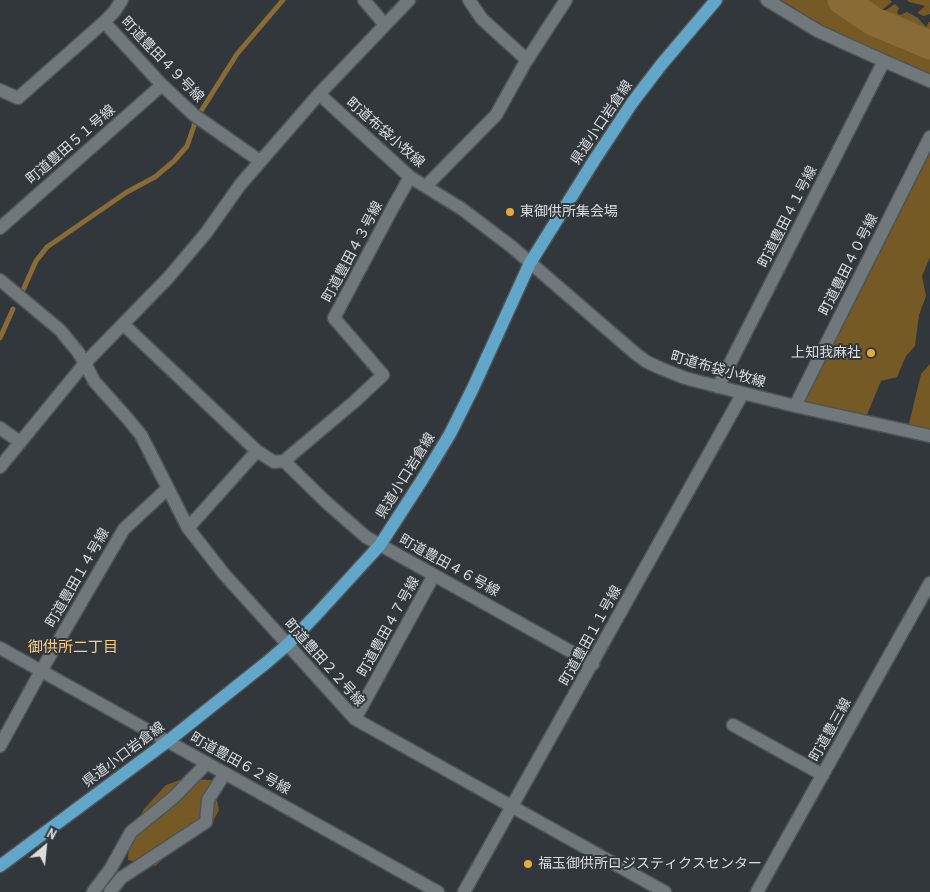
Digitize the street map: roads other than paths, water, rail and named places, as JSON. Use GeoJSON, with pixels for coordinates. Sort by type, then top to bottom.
{"type":"FeatureCollection","features":[{"type":"Feature","properties":{"kind":"main road","name":"県道小口岩倉線"},"geometry":{"type":"LineString","coordinates":[[0,866],[168,741],[246,680],[287,645],[380,545],[450,434],[530,263],[632,103],[661,65],[716,0]]}},
{"type":"Feature","properties":{"kind":"street"},"geometry":{"type":"LineString","coordinates":[[104,22],[122,0]]}},
{"type":"Feature","properties":{"kind":"street"},"geometry":{"type":"LineString","coordinates":[[364,0],[385,25]]}},
{"type":"Feature","properties":{"kind":"street"},"geometry":{"type":"LineString","coordinates":[[0,467],[85,363],[168,278],[206,233],[240,185],[260,161],[319,94],[409,0]]}},
{"type":"Feature","properties":{"kind":"street"},"geometry":{"type":"LineString","coordinates":[[469,0],[482,19],[526,60]]}},
{"type":"Feature","properties":{"kind":"street"},"geometry":{"type":"LineString","coordinates":[[427,187],[496,115],[526,60],[566,0]]}},
{"type":"Feature","properties":{"kind":"street"},"geometry":{"type":"LineString","coordinates":[[767,0],[818,31],[930,81]]}},
{"type":"Feature","properties":{"kind":"street","name":"町道豊田４９号線"},"geometry":{"type":"LineString","coordinates":[[0,90],[18,98],[104,22],[162,85],[194,115],[260,161]]}},
{"type":"Feature","properties":{"kind":"street","name":"町道豊田４１号線"},"geometry":{"type":"LineString","coordinates":[[718,387],[884,61]]}},
{"type":"Feature","properties":{"kind":"street","name":"町道豊田５１号線"},"geometry":{"type":"LineString","coordinates":[[0,228],[162,85]]}},
{"type":"Feature","properties":{"kind":"street","name":"町道布袋小牧線"},"geometry":{"type":"LineString","coordinates":[[319,94],[410,177],[462,209],[512,247],[647,362],[685,378],[718,387],[930,436]]}},
{"type":"Feature","properties":{"kind":"street","name":"町道豊田４０号線"},"geometry":{"type":"LineString","coordinates":[[795,406],[930,137]]}},
{"type":"Feature","properties":{"kind":"street","name":"町道豊田４３号線"},"geometry":{"type":"LineString","coordinates":[[284,461],[383,375],[334,318],[410,177]]}},
{"type":"Feature","properties":{"kind":"street"},"geometry":{"type":"LineString","coordinates":[[0,280],[60,330],[85,363]]}},
{"type":"Feature","properties":{"kind":"street","name":"町道豊田４６号線"},"geometry":{"type":"LineString","coordinates":[[123,324],[257,451],[274,462],[284,461],[326,502],[366,537],[593,664]]}},
{"type":"Feature","properties":{"kind":"street","name":"町道豊田２２号線"},"geometry":{"type":"LineString","coordinates":[[85,363],[94,380],[141,435],[188,528],[224,574],[355,719],[665,892]]}},
{"type":"Feature","properties":{"kind":"street","name":"町道豊田１１号線"},"geometry":{"type":"LineString","coordinates":[[464,892],[743,393]]}},
{"type":"Feature","properties":{"kind":"street"},"geometry":{"type":"LineString","coordinates":[[0,428],[20,442]]}},
{"type":"Feature","properties":{"kind":"street"},"geometry":{"type":"LineString","coordinates":[[188,528],[257,451]]}},
{"type":"Feature","properties":{"kind":"street","name":"町道豊田１４号線"},"geometry":{"type":"LineString","coordinates":[[0,746],[41,671],[124,529],[167,489]]}},
{"type":"Feature","properties":{"kind":"street","name":"町道豊田４７号線"},"geometry":{"type":"LineString","coordinates":[[355,719],[434,575]]}},
{"type":"Feature","properties":{"kind":"street","name":"町道豊三線"},"geometry":{"type":"LineString","coordinates":[[757,892],[930,583]]}},
{"type":"Feature","properties":{"kind":"street","name":"町道豊田６２号線"},"geometry":{"type":"LineString","coordinates":[[0,648],[438,892]]}},
{"type":"Feature","properties":{"kind":"street"},"geometry":{"type":"LineString","coordinates":[[733,725],[823,775]]}},
{"type":"Feature","properties":{"kind":"street"},"geometry":{"type":"LineString","coordinates":[[93,892],[111,868],[131,832],[174,797],[207,763]]}},
{"type":"Feature","properties":{"kind":"street"},"geometry":{"type":"LineString","coordinates":[[110,892],[120,878],[206,822],[208,800],[225,773]]}},
{"type":"Feature","properties":{"kind":"waterway"},"geometry":{"type":"LineString","coordinates":[[201,111],[237,54],[283,0]]}},
{"type":"Feature","properties":{"kind":"waterway"},"geometry":{"type":"LineString","coordinates":[[842,0],[873,21],[930,45]]}},
{"type":"Feature","properties":{"kind":"waterway"},"geometry":{"type":"LineString","coordinates":[[23,290],[36,261],[47,247],[127,192],[155,177],[174,161],[187,146],[195,123]]}},
{"type":"Feature","properties":{"kind":"waterway"},"geometry":{"type":"LineString","coordinates":[[0,338],[13,309]]}},
{"type":"Feature","properties":{"kind":"place","name":"東御供所集会場"},"geometry":{"type":"Point","coordinates":[510,212]}},
{"type":"Feature","properties":{"kind":"place","name":"上知我麻社"},"geometry":{"type":"Point","coordinates":[871,353]}},
{"type":"Feature","properties":{"kind":"place","name":"福玉御供所ロジスティクスセンター"},"geometry":{"type":"Point","coordinates":[528,864]}},
{"type":"Feature","properties":{"kind":"district","name":"御供所二丁目"},"geometry":{"type":"Point","coordinates":[73,648]}}]}
